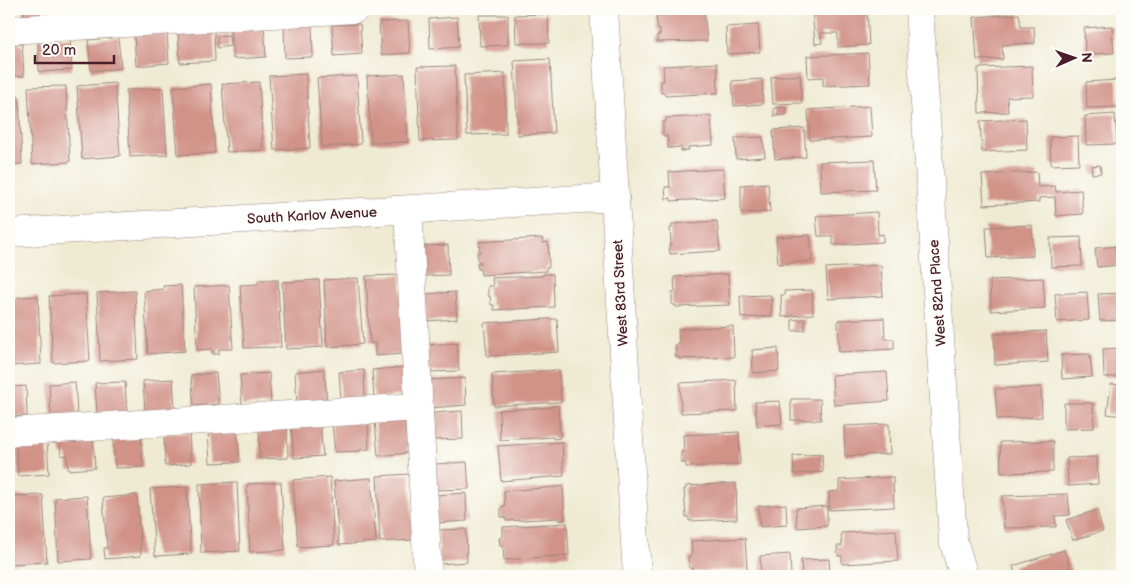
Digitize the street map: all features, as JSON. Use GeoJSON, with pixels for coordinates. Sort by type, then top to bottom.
{"type":"FeatureCollection","features":[{"type":"Feature","properties":{"kind":"street"},"geometry":{"type":"LineString","coordinates":[[9,30],[355,9]]}},
{"type":"Feature","properties":{"kind":"street","name":"West 83rd Street"},"geometry":{"type":"LineString","coordinates":[[604,9],[637,576]]}},
{"type":"Feature","properties":{"kind":"street","name":"West 82nd Place"},"geometry":{"type":"LineString","coordinates":[[919,9],[953,540],[964,576]]}},
{"type":"Feature","properties":{"kind":"street","name":"South Karlov Avenue"},"geometry":{"type":"LineString","coordinates":[[9,233],[615,197]]}},
{"type":"Feature","properties":{"kind":"street"},"geometry":{"type":"LineString","coordinates":[[408,210],[428,576]]}},
{"type":"Feature","properties":{"kind":"street"},"geometry":{"type":"LineString","coordinates":[[9,432],[419,407]]}},
{"type":"Feature","properties":{"kind":"building"},"geometry":{"type":"Polygon","coordinates":[[[23,9],[54,9],[54,17],[24,19],[23,9]]]}},
{"type":"Feature","properties":{"kind":"building"},"geometry":{"type":"Polygon","coordinates":[[[72,9],[102,9],[102,14],[72,16],[72,9]]]}},
{"type":"Feature","properties":{"kind":"building"},"geometry":{"type":"Polygon","coordinates":[[[812,9],[867,9],[869,45],[838,47],[838,33],[821,33],[822,43],[815,44],[812,9]]]}},
{"type":"Feature","properties":{"kind":"building"},"geometry":{"type":"Polygon","coordinates":[[[704,11],[707,41],[657,42],[657,35],[660,35],[660,30],[658,30],[656,16],[660,16],[660,12],[704,11]]]}},
{"type":"Feature","properties":{"kind":"building"},"geometry":{"type":"Polygon","coordinates":[[[548,14],[549,43],[516,43],[515,15],[548,14]]]}},
{"type":"Feature","properties":{"kind":"building"},"geometry":{"type":"Polygon","coordinates":[[[1019,14],[1021,27],[1034,27],[1035,43],[1002,45],[1003,59],[977,60],[974,17],[1019,14]]]}},
{"type":"Feature","properties":{"kind":"building"},"geometry":{"type":"Polygon","coordinates":[[[479,15],[508,15],[508,45],[480,46],[479,15]]]}},
{"type":"Feature","properties":{"kind":"building"},"geometry":{"type":"Polygon","coordinates":[[[457,17],[459,47],[430,49],[429,19],[457,17]]]}},
{"type":"Feature","properties":{"kind":"building"},"geometry":{"type":"Polygon","coordinates":[[[408,21],[410,53],[381,55],[379,22],[408,21]]]}},
{"type":"Feature","properties":{"kind":"building"},"geometry":{"type":"Polygon","coordinates":[[[312,24],[313,57],[285,58],[284,25],[312,24]]]}},
{"type":"Feature","properties":{"kind":"building"},"geometry":{"type":"Polygon","coordinates":[[[360,24],[362,54],[334,56],[332,25],[360,24]]]}},
{"type":"Feature","properties":{"kind":"building"},"geometry":{"type":"Polygon","coordinates":[[[758,25],[760,52],[727,54],[726,27],[758,25]]]}},
{"type":"Feature","properties":{"kind":"building"},"geometry":{"type":"Polygon","coordinates":[[[264,26],[266,57],[233,59],[230,27],[264,26]]]}},
{"type":"Feature","properties":{"kind":"building"},"geometry":{"type":"Polygon","coordinates":[[[1112,26],[1114,53],[1085,54],[1084,28],[1112,26]]]}},
{"type":"Feature","properties":{"kind":"building"},"geometry":{"type":"Polygon","coordinates":[[[214,30],[215,61],[180,63],[178,32],[214,30]]]}},
{"type":"Feature","properties":{"kind":"building"},"geometry":{"type":"Polygon","coordinates":[[[167,33],[169,63],[136,66],[134,35],[167,33]]]}},
{"type":"Feature","properties":{"kind":"building"},"geometry":{"type":"Polygon","coordinates":[[[229,35],[230,46],[217,48],[217,36],[229,35]]]}},
{"type":"Feature","properties":{"kind":"building"},"geometry":{"type":"Polygon","coordinates":[[[118,37],[121,68],[91,71],[88,40],[118,37]]]}},
{"type":"Feature","properties":{"kind":"building"},"geometry":{"type":"Polygon","coordinates":[[[70,39],[72,70],[39,72],[38,40],[70,39]]]}},
{"type":"Feature","properties":{"kind":"building"},"geometry":{"type":"Polygon","coordinates":[[[22,44],[24,76],[9,77],[9,45],[22,44]]]}},
{"type":"Feature","properties":{"kind":"building"},"geometry":{"type":"Polygon","coordinates":[[[868,53],[870,84],[823,86],[823,77],[808,78],[807,56],[868,53]]]}},
{"type":"Feature","properties":{"kind":"building"},"geometry":{"type":"Polygon","coordinates":[[[550,59],[554,133],[518,135],[514,61],[550,59]]]}},
{"type":"Feature","properties":{"kind":"building"},"geometry":{"type":"Polygon","coordinates":[[[717,63],[718,93],[665,96],[665,93],[661,93],[661,81],[664,81],[663,66],[717,63]]]}},
{"type":"Feature","properties":{"kind":"building"},"geometry":{"type":"Polygon","coordinates":[[[455,66],[458,140],[420,141],[417,67],[455,66]]]}},
{"type":"Feature","properties":{"kind":"building"},"geometry":{"type":"Polygon","coordinates":[[[1032,66],[1033,96],[1007,97],[1008,112],[979,113],[978,68],[1032,66]]]}},
{"type":"Feature","properties":{"kind":"building"},"geometry":{"type":"Polygon","coordinates":[[[505,73],[506,134],[467,135],[464,75],[505,73]]]}},
{"type":"Feature","properties":{"kind":"building"},"geometry":{"type":"Polygon","coordinates":[[[306,74],[310,148],[274,150],[269,76],[306,74]]]}},
{"type":"Feature","properties":{"kind":"building"},"geometry":{"type":"Polygon","coordinates":[[[404,74],[408,142],[371,143],[367,76],[404,74]]]}},
{"type":"Feature","properties":{"kind":"building"},"geometry":{"type":"Polygon","coordinates":[[[800,75],[802,103],[773,104],[771,77],[800,75]]]}},
{"type":"Feature","properties":{"kind":"building"},"geometry":{"type":"Polygon","coordinates":[[[357,76],[361,144],[322,147],[317,78],[357,76]]]}},
{"type":"Feature","properties":{"kind":"building"},"geometry":{"type":"Polygon","coordinates":[[[762,79],[763,104],[734,106],[732,81],[762,79]]]}},
{"type":"Feature","properties":{"kind":"building"},"geometry":{"type":"Polygon","coordinates":[[[1117,80],[1118,107],[1087,108],[1086,82],[1117,80]]]}},
{"type":"Feature","properties":{"kind":"building"},"geometry":{"type":"Polygon","coordinates":[[[259,82],[263,150],[227,152],[222,84],[259,82]]]}},
{"type":"Feature","properties":{"kind":"building"},"geometry":{"type":"Polygon","coordinates":[[[115,83],[120,156],[82,159],[77,86],[115,83]]]}},
{"type":"Feature","properties":{"kind":"building"},"geometry":{"type":"Polygon","coordinates":[[[9,84],[12,84],[13,96],[19,96],[22,164],[9,165],[9,84]]]}},
{"type":"Feature","properties":{"kind":"building"},"geometry":{"type":"Polygon","coordinates":[[[211,84],[215,153],[178,155],[173,87],[211,84]]]}},
{"type":"Feature","properties":{"kind":"building"},"geometry":{"type":"Polygon","coordinates":[[[66,86],[70,162],[32,164],[28,87],[66,86]]]}},
{"type":"Feature","properties":{"kind":"building"},"geometry":{"type":"Polygon","coordinates":[[[163,88],[167,155],[130,157],[126,90],[163,88]]]}},
{"type":"Feature","properties":{"kind":"building"},"geometry":{"type":"Polygon","coordinates":[[[870,106],[872,137],[810,140],[808,110],[870,106]]]}},
{"type":"Feature","properties":{"kind":"building"},"geometry":{"type":"Polygon","coordinates":[[[786,107],[786,115],[774,116],[774,108],[786,107]]]}},
{"type":"Feature","properties":{"kind":"building"},"geometry":{"type":"Polygon","coordinates":[[[1115,114],[1117,144],[1086,145],[1085,116],[1115,114]]]}},
{"type":"Feature","properties":{"kind":"building"},"geometry":{"type":"Polygon","coordinates":[[[711,116],[713,145],[688,147],[689,150],[681,151],[681,147],[668,148],[667,136],[663,136],[663,122],[666,122],[666,118],[711,116]]]}},
{"type":"Feature","properties":{"kind":"building"},"geometry":{"type":"Polygon","coordinates":[[[1026,119],[1027,150],[982,152],[980,121],[1026,119]]]}},
{"type":"Feature","properties":{"kind":"building"},"geometry":{"type":"Polygon","coordinates":[[[804,128],[806,157],[775,159],[773,130],[804,128]]]}},
{"type":"Feature","properties":{"kind":"building"},"geometry":{"type":"Polygon","coordinates":[[[1078,136],[1079,164],[1051,165],[1050,137],[1078,136]]]}},
{"type":"Feature","properties":{"kind":"building"},"geometry":{"type":"Polygon","coordinates":[[[763,137],[765,157],[736,159],[735,138],[763,137]]]}},
{"type":"Feature","properties":{"kind":"building"},"geometry":{"type":"Polygon","coordinates":[[[874,160],[876,190],[821,192],[820,162],[874,160]]]}},
{"type":"Feature","properties":{"kind":"building"},"geometry":{"type":"Polygon","coordinates":[[[1100,165],[1101,173],[1092,174],[1091,166],[1100,165]]]}},
{"type":"Feature","properties":{"kind":"building"},"geometry":{"type":"Polygon","coordinates":[[[723,169],[725,198],[671,201],[671,198],[666,199],[665,187],[670,187],[669,172],[723,169]]]}},
{"type":"Feature","properties":{"kind":"building"},"geometry":{"type":"Polygon","coordinates":[[[1037,172],[1038,187],[1055,186],[1056,192],[1081,190],[1083,214],[1056,216],[1055,197],[1039,198],[1039,202],[984,205],[982,175],[1037,172]]]}},
{"type":"Feature","properties":{"kind":"building"},"geometry":{"type":"Polygon","coordinates":[[[768,183],[770,212],[741,213],[741,185],[768,183]]]}},
{"type":"Feature","properties":{"kind":"building"},"geometry":{"type":"Polygon","coordinates":[[[877,212],[878,235],[883,234],[883,242],[833,245],[833,236],[818,236],[816,216],[877,212]]]}},
{"type":"Feature","properties":{"kind":"building"},"geometry":{"type":"Polygon","coordinates":[[[717,221],[720,251],[670,254],[670,228],[672,228],[672,224],[717,221]]]}},
{"type":"Feature","properties":{"kind":"building"},"geometry":{"type":"Polygon","coordinates":[[[1032,225],[1033,256],[988,258],[986,227],[1032,225]]]}},
{"type":"Feature","properties":{"kind":"building"},"geometry":{"type":"Polygon","coordinates":[[[810,235],[812,261],[778,264],[776,237],[810,235]]]}},
{"type":"Feature","properties":{"kind":"building"},"geometry":{"type":"Polygon","coordinates":[[[1081,237],[1082,266],[1051,267],[1050,238],[1081,237]]]}},
{"type":"Feature","properties":{"kind":"building"},"geometry":{"type":"Polygon","coordinates":[[[542,238],[543,243],[548,242],[549,267],[546,268],[546,271],[481,275],[477,263],[481,263],[481,261],[478,261],[477,253],[480,252],[479,242],[542,238]]]}},
{"type":"Feature","properties":{"kind":"building"},"geometry":{"type":"Polygon","coordinates":[[[448,245],[449,275],[424,276],[423,246],[448,245]]]}},
{"type":"Feature","properties":{"kind":"building"},"geometry":{"type":"Polygon","coordinates":[[[1120,246],[1122,265],[1097,267],[1095,248],[1120,246]]]}},
{"type":"Feature","properties":{"kind":"building"},"geometry":{"type":"Polygon","coordinates":[[[881,265],[883,296],[828,299],[826,268],[881,265]]]}},
{"type":"Feature","properties":{"kind":"building"},"geometry":{"type":"Polygon","coordinates":[[[543,274],[553,274],[554,307],[494,310],[494,305],[491,305],[490,296],[488,296],[488,286],[493,286],[492,278],[543,276],[543,274]]]}},
{"type":"Feature","properties":{"kind":"building"},"geometry":{"type":"Polygon","coordinates":[[[728,274],[730,305],[676,307],[676,305],[672,305],[672,292],[675,292],[674,277],[728,274]]]}},
{"type":"Feature","properties":{"kind":"building"},"geometry":{"type":"Polygon","coordinates":[[[401,275],[403,354],[375,356],[375,343],[370,343],[366,276],[401,275]]]}},
{"type":"Feature","properties":{"kind":"building"},"geometry":{"type":"Polygon","coordinates":[[[358,278],[363,344],[327,347],[324,280],[358,278]]]}},
{"type":"Feature","properties":{"kind":"building"},"geometry":{"type":"Polygon","coordinates":[[[1043,278],[1045,308],[991,311],[990,280],[1043,278]]]}},
{"type":"Feature","properties":{"kind":"building"},"geometry":{"type":"Polygon","coordinates":[[[258,280],[278,280],[281,347],[244,348],[240,285],[258,284],[258,280]]]}},
{"type":"Feature","properties":{"kind":"building"},"geometry":{"type":"Polygon","coordinates":[[[319,280],[323,347],[286,349],[282,282],[319,280]]]}},
{"type":"Feature","properties":{"kind":"building"},"geometry":{"type":"Polygon","coordinates":[[[181,285],[185,351],[148,354],[144,291],[164,289],[163,286],[181,285]]]}},
{"type":"Feature","properties":{"kind":"building"},"geometry":{"type":"Polygon","coordinates":[[[229,285],[233,349],[219,349],[219,354],[213,354],[212,349],[197,350],[194,287],[229,285]]]}},
{"type":"Feature","properties":{"kind":"building"},"geometry":{"type":"Polygon","coordinates":[[[812,290],[813,314],[782,317],[781,295],[785,295],[784,291],[812,290]]]}},
{"type":"Feature","properties":{"kind":"building"},"geometry":{"type":"Polygon","coordinates":[[[135,291],[138,359],[100,361],[97,293],[135,291]]]}},
{"type":"Feature","properties":{"kind":"building"},"geometry":{"type":"Polygon","coordinates":[[[455,292],[457,319],[426,321],[425,294],[455,292]]]}},
{"type":"Feature","properties":{"kind":"building"},"geometry":{"type":"Polygon","coordinates":[[[1087,292],[1089,320],[1057,322],[1055,294],[1087,292]]]}},
{"type":"Feature","properties":{"kind":"building"},"geometry":{"type":"Polygon","coordinates":[[[1122,293],[1122,320],[1100,321],[1098,294],[1122,293]]]}},
{"type":"Feature","properties":{"kind":"building"},"geometry":{"type":"Polygon","coordinates":[[[86,294],[90,361],[53,363],[49,296],[86,294]]]}},
{"type":"Feature","properties":{"kind":"building"},"geometry":{"type":"Polygon","coordinates":[[[771,295],[772,316],[741,318],[740,296],[771,295]]]}},
{"type":"Feature","properties":{"kind":"building"},"geometry":{"type":"Polygon","coordinates":[[[38,296],[41,364],[9,366],[9,298],[38,296]]]}},
{"type":"Feature","properties":{"kind":"building"},"geometry":{"type":"Polygon","coordinates":[[[884,318],[885,339],[894,339],[894,349],[839,352],[838,320],[884,318]]]}},
{"type":"Feature","properties":{"kind":"building"},"geometry":{"type":"Polygon","coordinates":[[[557,319],[559,352],[487,356],[484,323],[557,319]]]}},
{"type":"Feature","properties":{"kind":"building"},"geometry":{"type":"Polygon","coordinates":[[[805,319],[805,330],[792,331],[792,320],[805,319]]]}},
{"type":"Feature","properties":{"kind":"building"},"geometry":{"type":"Polygon","coordinates":[[[733,326],[734,357],[679,359],[679,357],[676,357],[675,345],[679,345],[678,329],[733,326]]]}},
{"type":"Feature","properties":{"kind":"building"},"geometry":{"type":"Polygon","coordinates":[[[1046,331],[1048,362],[995,365],[994,334],[1046,331]]]}},
{"type":"Feature","properties":{"kind":"building"},"geometry":{"type":"Polygon","coordinates":[[[457,343],[459,371],[428,372],[426,345],[457,343]]]}},
{"type":"Feature","properties":{"kind":"building"},"geometry":{"type":"Polygon","coordinates":[[[778,348],[779,371],[753,373],[752,350],[778,348]]]}},
{"type":"Feature","properties":{"kind":"building"},"geometry":{"type":"Polygon","coordinates":[[[1122,348],[1122,377],[1104,377],[1103,349],[1122,348]]]}},
{"type":"Feature","properties":{"kind":"building"},"geometry":{"type":"Polygon","coordinates":[[[1090,354],[1092,377],[1062,379],[1061,355],[1090,354]]]}},
{"type":"Feature","properties":{"kind":"building"},"geometry":{"type":"Polygon","coordinates":[[[405,367],[407,395],[374,398],[372,370],[405,367]]]}},
{"type":"Feature","properties":{"kind":"building"},"geometry":{"type":"Polygon","coordinates":[[[324,369],[327,402],[297,403],[295,372],[324,369]]]}},
{"type":"Feature","properties":{"kind":"building"},"geometry":{"type":"Polygon","coordinates":[[[364,370],[365,397],[341,399],[339,372],[364,370]]]}},
{"type":"Feature","properties":{"kind":"building"},"geometry":{"type":"Polygon","coordinates":[[[559,370],[561,402],[494,406],[492,374],[559,370]]]}},
{"type":"Feature","properties":{"kind":"building"},"geometry":{"type":"Polygon","coordinates":[[[887,372],[889,401],[834,405],[832,375],[887,372]]]}},
{"type":"Feature","properties":{"kind":"building"},"geometry":{"type":"Polygon","coordinates":[[[216,373],[219,404],[194,406],[191,375],[216,373]]]}},
{"type":"Feature","properties":{"kind":"building"},"geometry":{"type":"Polygon","coordinates":[[[269,373],[271,404],[242,406],[240,375],[269,373]]]}},
{"type":"Feature","properties":{"kind":"building"},"geometry":{"type":"Polygon","coordinates":[[[465,378],[466,405],[430,408],[428,380],[465,378]]]}},
{"type":"Feature","properties":{"kind":"building"},"geometry":{"type":"Polygon","coordinates":[[[173,379],[175,410],[145,412],[143,381],[173,379]]]}},
{"type":"Feature","properties":{"kind":"building"},"geometry":{"type":"Polygon","coordinates":[[[736,380],[737,411],[681,413],[680,383],[736,380]]]}},
{"type":"Feature","properties":{"kind":"building"},"geometry":{"type":"Polygon","coordinates":[[[75,382],[77,414],[51,416],[49,384],[75,382]]]}},
{"type":"Feature","properties":{"kind":"building"},"geometry":{"type":"Polygon","coordinates":[[[125,382],[127,413],[97,415],[95,383],[125,382]]]}},
{"type":"Feature","properties":{"kind":"building"},"geometry":{"type":"Polygon","coordinates":[[[1111,384],[1122,385],[1122,416],[1107,414],[1111,384]]]}},
{"type":"Feature","properties":{"kind":"building"},"geometry":{"type":"Polygon","coordinates":[[[26,386],[27,416],[9,417],[9,387],[26,386]]]}},
{"type":"Feature","properties":{"kind":"building"},"geometry":{"type":"Polygon","coordinates":[[[1041,387],[1042,417],[997,419],[995,389],[1041,387]]]}},
{"type":"Feature","properties":{"kind":"building"},"geometry":{"type":"Polygon","coordinates":[[[791,399],[820,399],[821,420],[791,420],[791,399]]]}},
{"type":"Feature","properties":{"kind":"building"},"geometry":{"type":"Polygon","coordinates":[[[780,401],[782,424],[757,426],[755,402],[780,401]]]}},
{"type":"Feature","properties":{"kind":"building"},"geometry":{"type":"Polygon","coordinates":[[[1064,403],[1093,403],[1094,428],[1064,429],[1064,403]]]}},
{"type":"Feature","properties":{"kind":"building"},"geometry":{"type":"Polygon","coordinates":[[[558,406],[560,438],[500,440],[499,410],[558,406]]]}},
{"type":"Feature","properties":{"kind":"building"},"geometry":{"type":"Polygon","coordinates":[[[462,411],[463,439],[434,440],[433,413],[462,411]]]}},
{"type":"Feature","properties":{"kind":"building"},"geometry":{"type":"Polygon","coordinates":[[[405,419],[408,453],[378,456],[375,421],[405,419]]]}},
{"type":"Feature","properties":{"kind":"building"},"geometry":{"type":"Polygon","coordinates":[[[359,422],[359,425],[368,424],[369,449],[335,452],[332,424],[359,422]]]}},
{"type":"Feature","properties":{"kind":"building"},"geometry":{"type":"Polygon","coordinates":[[[320,423],[323,456],[294,458],[291,425],[320,423]]]}},
{"type":"Feature","properties":{"kind":"building"},"geometry":{"type":"Polygon","coordinates":[[[889,424],[890,454],[845,456],[844,426],[889,424]]]}},
{"type":"Feature","properties":{"kind":"building"},"geometry":{"type":"Polygon","coordinates":[[[287,427],[288,458],[260,459],[259,428],[287,427]]]}},
{"type":"Feature","properties":{"kind":"building"},"geometry":{"type":"Polygon","coordinates":[[[237,429],[240,462],[210,463],[208,431],[237,429]]]}},
{"type":"Feature","properties":{"kind":"building"},"geometry":{"type":"Polygon","coordinates":[[[739,432],[740,464],[686,467],[686,463],[681,463],[681,452],[684,452],[683,435],[739,432]]]}},
{"type":"Feature","properties":{"kind":"building"},"geometry":{"type":"Polygon","coordinates":[[[189,433],[191,464],[165,466],[164,434],[189,433]]]}},
{"type":"Feature","properties":{"kind":"building"},"geometry":{"type":"Polygon","coordinates":[[[141,434],[143,467],[115,468],[113,436],[141,434]]]}},
{"type":"Feature","properties":{"kind":"building"},"geometry":{"type":"Polygon","coordinates":[[[93,438],[95,468],[68,470],[67,455],[61,456],[60,440],[93,438]]]}},
{"type":"Feature","properties":{"kind":"building"},"geometry":{"type":"Polygon","coordinates":[[[1053,441],[1053,472],[1001,473],[1000,442],[1053,441]]]}},
{"type":"Feature","properties":{"kind":"building"},"geometry":{"type":"Polygon","coordinates":[[[47,442],[49,474],[18,476],[16,444],[47,442]]]}},
{"type":"Feature","properties":{"kind":"building"},"geometry":{"type":"Polygon","coordinates":[[[562,442],[564,476],[501,481],[498,446],[562,442]]]}},
{"type":"Feature","properties":{"kind":"building"},"geometry":{"type":"Polygon","coordinates":[[[822,454],[823,472],[794,474],[793,456],[822,454]]]}},
{"type":"Feature","properties":{"kind":"building"},"geometry":{"type":"Polygon","coordinates":[[[1097,457],[1098,484],[1068,486],[1067,458],[1097,457]]]}},
{"type":"Feature","properties":{"kind":"building"},"geometry":{"type":"Polygon","coordinates":[[[467,462],[469,489],[436,490],[435,464],[467,462]]]}},
{"type":"Feature","properties":{"kind":"building"},"geometry":{"type":"Polygon","coordinates":[[[410,474],[413,540],[380,542],[377,476],[410,474]]]}},
{"type":"Feature","properties":{"kind":"building"},"geometry":{"type":"Polygon","coordinates":[[[330,477],[334,545],[298,547],[293,480],[330,477]]]}},
{"type":"Feature","properties":{"kind":"building"},"geometry":{"type":"Polygon","coordinates":[[[893,477],[894,507],[829,510],[829,492],[839,491],[839,480],[893,477]]]}},
{"type":"Feature","properties":{"kind":"building"},"geometry":{"type":"Polygon","coordinates":[[[371,478],[376,542],[339,545],[334,481],[371,478]]]}},
{"type":"Feature","properties":{"kind":"building"},"geometry":{"type":"Polygon","coordinates":[[[237,482],[240,551],[201,553],[199,484],[237,482]]]}},
{"type":"Feature","properties":{"kind":"building"},"geometry":{"type":"Polygon","coordinates":[[[281,482],[285,550],[250,552],[247,484],[281,482]]]}},
{"type":"Feature","properties":{"kind":"building"},"geometry":{"type":"Polygon","coordinates":[[[736,483],[737,519],[689,521],[689,517],[686,517],[684,489],[686,489],[686,486],[736,483]]]}},
{"type":"Feature","properties":{"kind":"building"},"geometry":{"type":"Polygon","coordinates":[[[563,486],[565,520],[558,520],[558,518],[506,521],[505,517],[501,517],[501,507],[505,506],[504,491],[563,486]]]}},
{"type":"Feature","properties":{"kind":"building"},"geometry":{"type":"Polygon","coordinates":[[[187,487],[191,554],[155,556],[150,489],[187,487]]]}},
{"type":"Feature","properties":{"kind":"building"},"geometry":{"type":"Polygon","coordinates":[[[466,493],[467,521],[436,523],[435,495],[466,493]]]}},
{"type":"Feature","properties":{"kind":"building"},"geometry":{"type":"Polygon","coordinates":[[[1068,494],[1070,515],[1055,516],[1056,527],[1004,528],[1002,496],[1068,494]]]}},
{"type":"Feature","properties":{"kind":"building"},"geometry":{"type":"Polygon","coordinates":[[[43,495],[47,562],[9,564],[9,496],[43,495]]]}},
{"type":"Feature","properties":{"kind":"building"},"geometry":{"type":"Polygon","coordinates":[[[137,495],[141,556],[105,559],[104,548],[107,548],[103,498],[137,495]]]}},
{"type":"Feature","properties":{"kind":"building"},"geometry":{"type":"Polygon","coordinates":[[[87,496],[91,559],[58,561],[55,498],[87,496]]]}},
{"type":"Feature","properties":{"kind":"building"},"geometry":{"type":"Polygon","coordinates":[[[786,504],[787,525],[760,527],[758,506],[786,504]]]}},
{"type":"Feature","properties":{"kind":"building"},"geometry":{"type":"Polygon","coordinates":[[[827,506],[827,526],[797,528],[796,508],[827,506]]]}},
{"type":"Feature","properties":{"kind":"building"},"geometry":{"type":"Polygon","coordinates":[[[1097,510],[1103,531],[1073,540],[1066,520],[1097,510]]]}},
{"type":"Feature","properties":{"kind":"building"},"geometry":{"type":"Polygon","coordinates":[[[567,523],[569,555],[504,560],[503,545],[500,545],[499,538],[503,537],[503,527],[567,523]]]}},
{"type":"Feature","properties":{"kind":"building"},"geometry":{"type":"Polygon","coordinates":[[[466,529],[467,562],[440,564],[438,530],[466,529]]]}},
{"type":"Feature","properties":{"kind":"building"},"geometry":{"type":"Polygon","coordinates":[[[896,530],[898,561],[842,564],[842,556],[838,556],[837,546],[842,546],[841,533],[896,530]]]}},
{"type":"Feature","properties":{"kind":"building"},"geometry":{"type":"Polygon","coordinates":[[[745,538],[747,569],[692,572],[692,568],[689,568],[688,557],[692,556],[691,541],[745,538]]]}},
{"type":"Feature","properties":{"kind":"building"},"geometry":{"type":"Polygon","coordinates":[[[1064,550],[1073,576],[1016,576],[1013,566],[1064,550]]]}},
{"type":"Feature","properties":{"kind":"building"},"geometry":{"type":"Polygon","coordinates":[[[790,554],[791,576],[761,576],[760,556],[790,554]]]}},
{"type":"Feature","properties":{"kind":"building"},"geometry":{"type":"Polygon","coordinates":[[[829,559],[830,576],[802,576],[801,560],[829,559]]]}}]}
